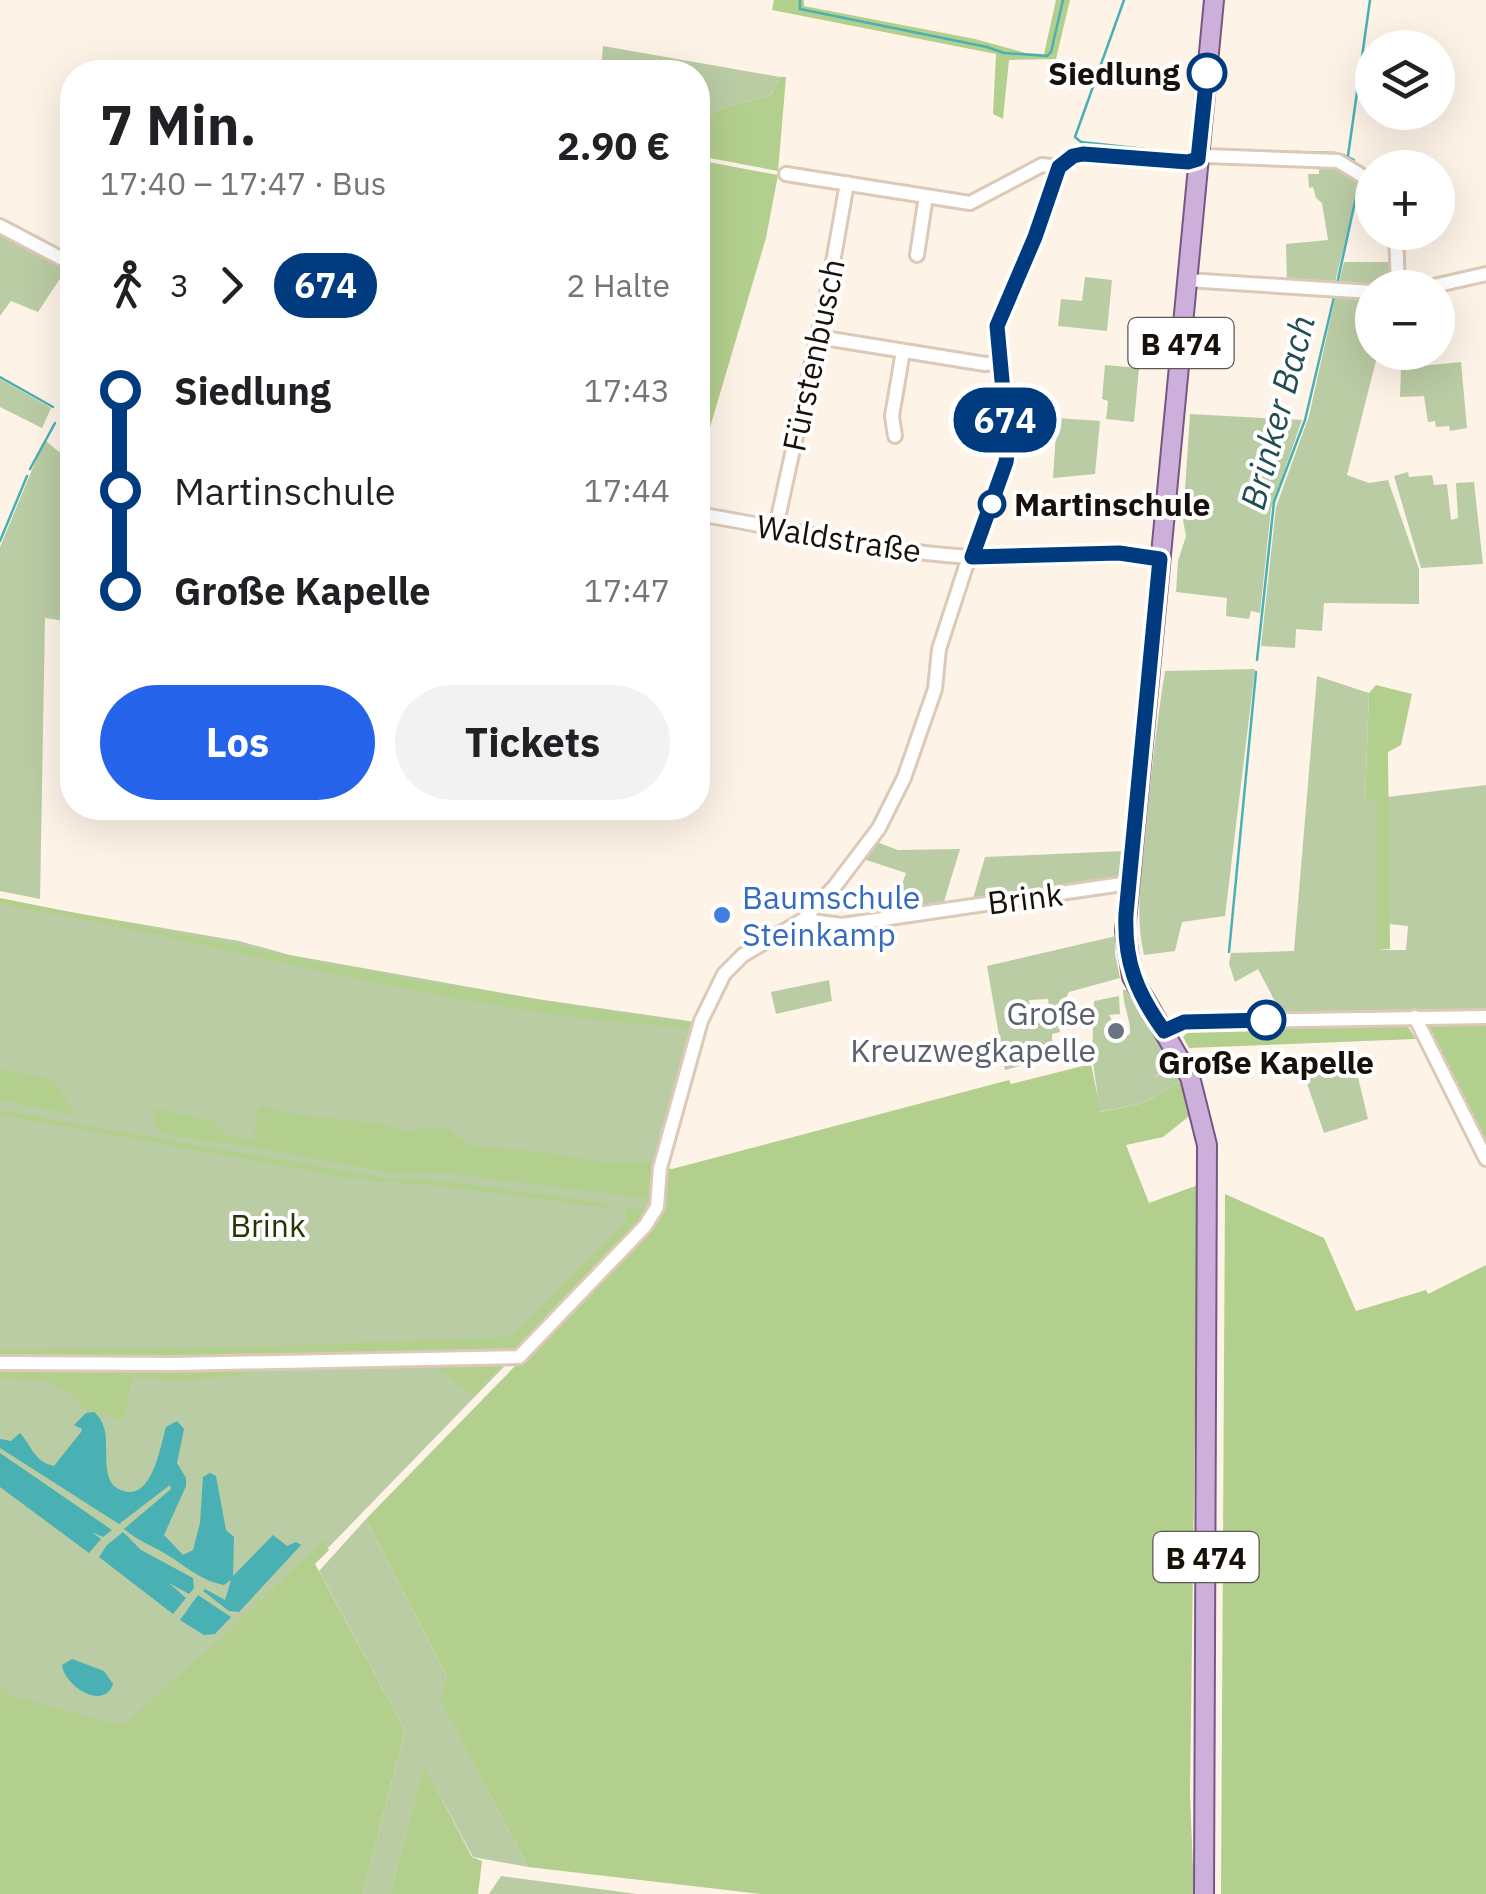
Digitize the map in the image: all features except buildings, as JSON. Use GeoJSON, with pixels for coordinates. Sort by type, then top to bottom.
{"type":"FeatureCollection","features":[{"type":"Feature","properties":{"kind":"main road","name":"B 474"},"geometry":{"type":"LineString","coordinates":[[1204,1894],[1207,1145],[1190,1077],[1138,993],[1128,965],[1125,931],[1214,0]]}},
{"type":"Feature","properties":{"kind":"street"},"geometry":{"type":"LineString","coordinates":[[0,1363],[175,1364],[519,1357],[645,1226],[657,1207],[660,1168],[686,1068],[701,1021],[724,974],[743,955],[803,920],[849,869],[893,804],[929,705],[940,648],[1006,462],[1008,446],[996,336],[1059,167],[1073,156],[1083,154],[1188,162],[1206,156],[1338,161],[1355,172]]}},
{"type":"Feature","properties":{"kind":"street"},"geometry":{"type":"LineString","coordinates":[[786,174],[970,203],[1042,166],[1059,167]]}},
{"type":"Feature","properties":{"kind":"street","name":"Fürstenbusch"},"geometry":{"type":"LineString","coordinates":[[776,527],[847,183]]}},
{"type":"Feature","properties":{"kind":"street"},"geometry":{"type":"LineString","coordinates":[[916,255],[926,196]]}},
{"type":"Feature","properties":{"kind":"street"},"geometry":{"type":"LineString","coordinates":[[0,226],[60,258]]}},
{"type":"Feature","properties":{"kind":"street"},"geometry":{"type":"LineString","coordinates":[[1455,281],[1486,274]]}},
{"type":"Feature","properties":{"kind":"street"},"geometry":{"type":"LineString","coordinates":[[1187,280],[1355,291]]}},
{"type":"Feature","properties":{"kind":"street"},"geometry":{"type":"LineString","coordinates":[[818,336],[1000,364]]}},
{"type":"Feature","properties":{"kind":"street"},"geometry":{"type":"LineString","coordinates":[[895,436],[892,416],[903,351]]}},
{"type":"Feature","properties":{"kind":"street","name":"Waldstraße"},"geometry":{"type":"LineString","coordinates":[[710,516],[972,557],[1119,553],[1160,559]]}},
{"type":"Feature","properties":{"kind":"street","name":"Brink"},"geometry":{"type":"LineString","coordinates":[[803,920],[842,925],[1129,883]]}},
{"type":"Feature","properties":{"kind":"street"},"geometry":{"type":"LineString","coordinates":[[1164,1031],[1184,1022],[1483,1016]]}},
{"type":"Feature","properties":{"kind":"street"},"geometry":{"type":"LineString","coordinates":[[1414,1018],[1486,1159]]}},
{"type":"Feature","properties":{"kind":"green space"},"geometry":{"type":"Polygon","coordinates":[[[774,0],[804,0],[804,6],[1044,54],[1056,0],[1070,0],[1056,59],[1009,60],[1003,119],[993,114],[996,54],[772,10],[774,0]]]}},
{"type":"Feature","properties":{"kind":"green space"},"geometry":{"type":"Polygon","coordinates":[[[603,46],[683,60],[602,60],[603,46]]]}},
{"type":"Feature","properties":{"kind":"green space"},"geometry":{"type":"Polygon","coordinates":[[[710,65],[780,77],[771,95],[710,114],[710,65]]]}},
{"type":"Feature","properties":{"kind":"green space"},"geometry":{"type":"Polygon","coordinates":[[[780,77],[786,77],[778,171],[710,158],[710,114],[771,95],[780,77]]]}},
{"type":"Feature","properties":{"kind":"green space"},"geometry":{"type":"Polygon","coordinates":[[[710,162],[778,175],[766,238],[710,427],[710,162]]]}},
{"type":"Feature","properties":{"kind":"green space"},"geometry":{"type":"Polygon","coordinates":[[[1319,163],[1338,164],[1355,178],[1355,202],[1334,286],[1287,283],[1286,244],[1328,240],[1322,203],[1313,187],[1309,188],[1308,174],[1319,174],[1319,163]]]}},
{"type":"Feature","properties":{"kind":"green space"},"geometry":{"type":"Polygon","coordinates":[[[0,232],[60,264],[60,279],[38,312],[11,301],[0,316],[0,232]]]}},
{"type":"Feature","properties":{"kind":"green space"},"geometry":{"type":"Polygon","coordinates":[[[1344,262],[1394,262],[1394,270],[1355,270],[1355,286],[1338,286],[1344,262]]]}},
{"type":"Feature","properties":{"kind":"green space"},"geometry":{"type":"Polygon","coordinates":[[[1085,277],[1112,280],[1107,331],[1058,326],[1061,299],[1082,301],[1085,277]]]}},
{"type":"Feature","properties":{"kind":"green space"},"geometry":{"type":"Polygon","coordinates":[[[1336,294],[1355,295],[1355,370],[1374,370],[1347,475],[1369,483],[1388,480],[1419,569],[1419,604],[1324,603],[1322,631],[1296,629],[1295,648],[1261,646],[1276,507],[1309,416],[1336,294]]]}},
{"type":"Feature","properties":{"kind":"green space"},"geometry":{"type":"Polygon","coordinates":[[[1461,362],[1467,428],[1450,431],[1449,426],[1436,427],[1435,421],[1428,422],[1424,396],[1400,397],[1401,370],[1455,370],[1455,363],[1461,362]]]}},
{"type":"Feature","properties":{"kind":"green space"},"geometry":{"type":"Polygon","coordinates":[[[1105,365],[1139,368],[1134,422],[1106,419],[1108,401],[1102,399],[1105,365]]]}},
{"type":"Feature","properties":{"kind":"green space"},"geometry":{"type":"Polygon","coordinates":[[[0,379],[51,408],[42,428],[0,407],[0,379]]]}},
{"type":"Feature","properties":{"kind":"green space"},"geometry":{"type":"Polygon","coordinates":[[[1190,414],[1302,420],[1271,509],[1260,613],[1251,611],[1249,619],[1226,616],[1227,598],[1176,592],[1178,561],[1186,536],[1183,520],[1190,414]]]}},
{"type":"Feature","properties":{"kind":"green space"},"geometry":{"type":"Polygon","coordinates":[[[1057,418],[1100,421],[1095,474],[1053,478],[1057,418]]]}},
{"type":"Feature","properties":{"kind":"green space"},"geometry":{"type":"Polygon","coordinates":[[[46,441],[59,452],[60,620],[45,618],[40,899],[0,891],[0,547],[46,441]]]}},
{"type":"Feature","properties":{"kind":"green space"},"geometry":{"type":"Polygon","coordinates":[[[1408,472],[1409,477],[1432,475],[1434,485],[1447,484],[1451,520],[1458,518],[1456,483],[1474,482],[1483,564],[1421,568],[1394,476],[1408,472]]]}},
{"type":"Feature","properties":{"kind":"green space"},"geometry":{"type":"Polygon","coordinates":[[[1255,669],[1225,916],[1182,922],[1175,951],[1144,955],[1141,883],[1165,671],[1255,669]]]}},
{"type":"Feature","properties":{"kind":"green space"},"geometry":{"type":"Polygon","coordinates":[[[1317,676],[1369,693],[1365,799],[1377,801],[1377,950],[1406,950],[1408,926],[1389,924],[1387,797],[1486,785],[1486,1010],[1281,1013],[1258,969],[1235,982],[1229,964],[1231,953],[1294,951],[1317,676]]]}},
{"type":"Feature","properties":{"kind":"green space"},"geometry":{"type":"Polygon","coordinates":[[[1376,685],[1412,694],[1401,745],[1388,752],[1390,949],[1377,950],[1377,801],[1365,800],[1369,693],[1376,685]]]}},
{"type":"Feature","properties":{"kind":"green space"},"geometry":{"type":"Polygon","coordinates":[[[874,841],[898,850],[960,849],[943,905],[898,911],[894,906],[906,873],[860,858],[874,841]]]}},
{"type":"Feature","properties":{"kind":"green space"},"geometry":{"type":"Polygon","coordinates":[[[1124,851],[1121,881],[972,902],[985,857],[1124,851]]]}},
{"type":"Feature","properties":{"kind":"green space"},"geometry":{"type":"Polygon","coordinates":[[[0,898],[401,978],[690,1024],[689,1028],[602,1020],[429,993],[0,904],[0,898]]]}},
{"type":"Feature","properties":{"kind":"green space","name":"Brink"},"geometry":{"type":"Polygon","coordinates":[[[0,900],[239,941],[290,955],[537,999],[696,1022],[676,1082],[653,1213],[0,1886],[0,900]]]}},
{"type":"Feature","properties":{"kind":"green space"},"geometry":{"type":"Polygon","coordinates":[[[1116,936],[1120,978],[1069,992],[1058,1014],[1050,1014],[1048,999],[1029,1000],[1031,1018],[1039,1023],[1058,1020],[1060,1032],[1052,1034],[1052,1050],[1033,1050],[1034,1062],[1005,1070],[987,966],[1116,936]]]}},
{"type":"Feature","properties":{"kind":"green space"},"geometry":{"type":"Polygon","coordinates":[[[829,980],[832,1001],[776,1014],[771,992],[829,980]]]}},
{"type":"Feature","properties":{"kind":"green space"},"geometry":{"type":"Polygon","coordinates":[[[1123,990],[1131,990],[1143,1018],[1176,1067],[1150,1078],[1176,1069],[1182,1081],[1144,1103],[1100,1112],[1092,1056],[1094,1001],[1119,996],[1120,1014],[1109,1015],[1114,1024],[1107,1028],[1107,1034],[1120,1039],[1130,1034],[1123,990]]]}},
{"type":"Feature","properties":{"kind":"green space"},"geometry":{"type":"Polygon","coordinates":[[[1405,1022],[1416,1039],[1189,1048],[1183,1037],[1193,1027],[1405,1022]]]}},
{"type":"Feature","properties":{"kind":"green space"},"geometry":{"type":"Polygon","coordinates":[[[1486,1022],[1486,1144],[1425,1023],[1486,1022]]]}},
{"type":"Feature","properties":{"kind":"green space"},"geometry":{"type":"Polygon","coordinates":[[[1352,1052],[1368,1119],[1324,1133],[1301,1066],[1352,1052]]]}},
{"type":"Feature","properties":{"kind":"green space"},"geometry":{"type":"Polygon","coordinates":[[[1091,1064],[1101,1112],[1144,1103],[1182,1081],[1192,1114],[1163,1137],[1126,1145],[1149,1203],[1198,1185],[1190,1794],[1194,1894],[761,1894],[528,1867],[440,1700],[447,1677],[366,1519],[640,1238],[666,1168],[1009,1080],[1011,1084],[1091,1064]]]}},
{"type":"Feature","properties":{"kind":"green space"},"geometry":{"type":"Polygon","coordinates":[[[0,1069],[53,1079],[76,1115],[0,1100],[0,1069]]]}},
{"type":"Feature","properties":{"kind":"green space"},"geometry":{"type":"Polygon","coordinates":[[[259,1106],[298,1115],[376,1123],[410,1132],[448,1128],[470,1146],[545,1152],[599,1162],[649,1162],[653,1164],[651,1199],[445,1173],[391,1173],[179,1137],[157,1130],[153,1107],[215,1122],[228,1136],[253,1140],[259,1106]]]}},
{"type":"Feature","properties":{"kind":"green space"},"geometry":{"type":"Polygon","coordinates":[[[0,1110],[391,1179],[446,1181],[612,1204],[605,1208],[349,1178],[0,1115],[0,1110]]]}},
{"type":"Feature","properties":{"kind":"green space"},"geometry":{"type":"Polygon","coordinates":[[[1225,1194],[1324,1238],[1356,1311],[1426,1290],[1428,1294],[1486,1265],[1486,1894],[1221,1894],[1225,1194]]]}},
{"type":"Feature","properties":{"kind":"green space"},"geometry":{"type":"Polygon","coordinates":[[[626,1206],[651,1210],[644,1222],[521,1349],[513,1352],[0,1358],[0,1349],[242,1347],[511,1337],[627,1220],[626,1206]]]}},
{"type":"Feature","properties":{"kind":"green space"},"geometry":{"type":"Polygon","coordinates":[[[504,1362],[472,1396],[434,1364],[504,1362]]]}},
{"type":"Feature","properties":{"kind":"green space"},"geometry":{"type":"Polygon","coordinates":[[[245,1367],[241,1375],[185,1381],[132,1377],[124,1420],[88,1412],[77,1399],[47,1380],[0,1379],[0,1368],[245,1367]]]}},
{"type":"Feature","properties":{"kind":"green space"},"geometry":{"type":"Polygon","coordinates":[[[366,1519],[447,1677],[441,1701],[528,1867],[473,1857],[424,1766],[390,1894],[363,1894],[405,1730],[319,1571],[366,1519]]]}},
{"type":"Feature","properties":{"kind":"green space"},"geometry":{"type":"Polygon","coordinates":[[[324,1539],[329,1550],[315,1564],[405,1730],[363,1894],[0,1894],[0,1686],[13,1696],[122,1726],[242,1619],[324,1539]]]}},
{"type":"Feature","properties":{"kind":"green space"},"geometry":{"type":"Polygon","coordinates":[[[424,1765],[472,1857],[482,1861],[478,1894],[390,1894],[424,1765]]]}},
{"type":"Feature","properties":{"kind":"green space"},"geometry":{"type":"Polygon","coordinates":[[[501,1876],[637,1894],[489,1894],[501,1876]]]}},
{"type":"Feature","properties":{"kind":"water"},"geometry":{"type":"Polygon","coordinates":[[[94,1412],[104,1426],[110,1480],[121,1490],[132,1492],[147,1481],[166,1427],[177,1421],[184,1429],[177,1463],[186,1486],[164,1535],[183,1555],[193,1550],[200,1523],[203,1477],[210,1473],[216,1476],[226,1530],[234,1537],[233,1576],[273,1535],[287,1546],[296,1542],[301,1545],[239,1612],[229,1611],[203,1591],[225,1600],[231,1580],[224,1585],[208,1580],[124,1529],[171,1489],[170,1485],[119,1524],[0,1448],[0,1439],[11,1441],[20,1433],[38,1457],[54,1466],[81,1432],[74,1425],[86,1413],[94,1412]]]}},
{"type":"Feature","properties":{"kind":"water"},"geometry":{"type":"Polygon","coordinates":[[[0,1453],[112,1530],[103,1537],[92,1532],[101,1539],[89,1553],[0,1487],[0,1453]]]}},
{"type":"Feature","properties":{"kind":"water"},"geometry":{"type":"Polygon","coordinates":[[[123,1532],[141,1550],[193,1578],[194,1588],[189,1594],[169,1583],[186,1598],[173,1614],[99,1557],[123,1532]]]}},
{"type":"Feature","properties":{"kind":"water"},"geometry":{"type":"Polygon","coordinates":[[[198,1595],[231,1617],[215,1634],[204,1635],[180,1620],[198,1595]]]}},
{"type":"Feature","properties":{"kind":"water"},"geometry":{"type":"Polygon","coordinates":[[[72,1659],[104,1671],[113,1684],[108,1692],[94,1696],[77,1688],[62,1665],[72,1659]]]}},
{"type":"Feature","properties":{"kind":"waterway"},"geometry":{"type":"LineString","coordinates":[[800,0],[800,9],[1004,53],[1047,56],[1063,0]]}},
{"type":"Feature","properties":{"kind":"waterway","name":"Brinker Bach"},"geometry":{"type":"LineString","coordinates":[[1124,0],[1075,137],[1081,142],[1154,150]]}},
{"type":"Feature","properties":{"kind":"waterway"},"geometry":{"type":"LineString","coordinates":[[1348,156],[1370,0]]}},
{"type":"Feature","properties":{"kind":"waterway","name":"Brinker Bach"},"geometry":{"type":"LineString","coordinates":[[1161,151],[1180,153]]}},
{"type":"Feature","properties":{"kind":"waterway","name":"Brinker Bach"},"geometry":{"type":"LineString","coordinates":[[1237,151],[1280,152]]}},
{"type":"Feature","properties":{"kind":"waterway","name":"Brinker Bach"},"geometry":{"type":"LineString","coordinates":[[1291,152],[1336,153]]}},
{"type":"Feature","properties":{"kind":"waterway","name":"Brinker Bach"},"geometry":{"type":"LineString","coordinates":[[1344,155],[1354,160]]}},
{"type":"Feature","properties":{"kind":"waterway","name":"Brinker Bach"},"geometry":{"type":"LineString","coordinates":[[1337,284],[1355,202]]}},
{"type":"Feature","properties":{"kind":"waterway","name":"Brinker Bach"},"geometry":{"type":"LineString","coordinates":[[1257,660],[1274,502],[1305,420],[1334,297]]}},
{"type":"Feature","properties":{"kind":"waterway"},"geometry":{"type":"LineString","coordinates":[[0,377],[53,407]]}},
{"type":"Feature","properties":{"kind":"waterway"},"geometry":{"type":"LineString","coordinates":[[30,469],[55,423]]}},
{"type":"Feature","properties":{"kind":"waterway"},"geometry":{"type":"LineString","coordinates":[[0,541],[27,476]]}},
{"type":"Feature","properties":{"kind":"waterway","name":"Brinker Bach"},"geometry":{"type":"LineString","coordinates":[[1229,952],[1256,672]]}},
{"type":"Feature","properties":{"kind":"bus line","name":"674"},"geometry":{"type":"LineString","coordinates":[[1207,73],[1198,159],[1188,162],[1083,154],[1065,160],[1059,167],[1035,237],[997,326],[1008,446],[1002,478],[972,557],[1119,553],[1160,559],[1126,914],[1128,965],[1138,993],[1164,1031],[1184,1022],[1266,1020]]}},
{"type":"Feature","properties":{"kind":"place","name":"Siedlung"},"geometry":{"type":"Point","coordinates":[1207,73]}},
{"type":"Feature","properties":{"kind":"place","name":"Martinschule"},"geometry":{"type":"Point","coordinates":[992,504]}},
{"type":"Feature","properties":{"kind":"place","name":"Baumschule Steinkamp"},"geometry":{"type":"Point","coordinates":[722,915]}},
{"type":"Feature","properties":{"kind":"place","name":"Große Kapelle"},"geometry":{"type":"Point","coordinates":[1266,1020]}},
{"type":"Feature","properties":{"kind":"place","name":"Große Kreuzwegkapelle"},"geometry":{"type":"Point","coordinates":[1116,1031]}}]}
